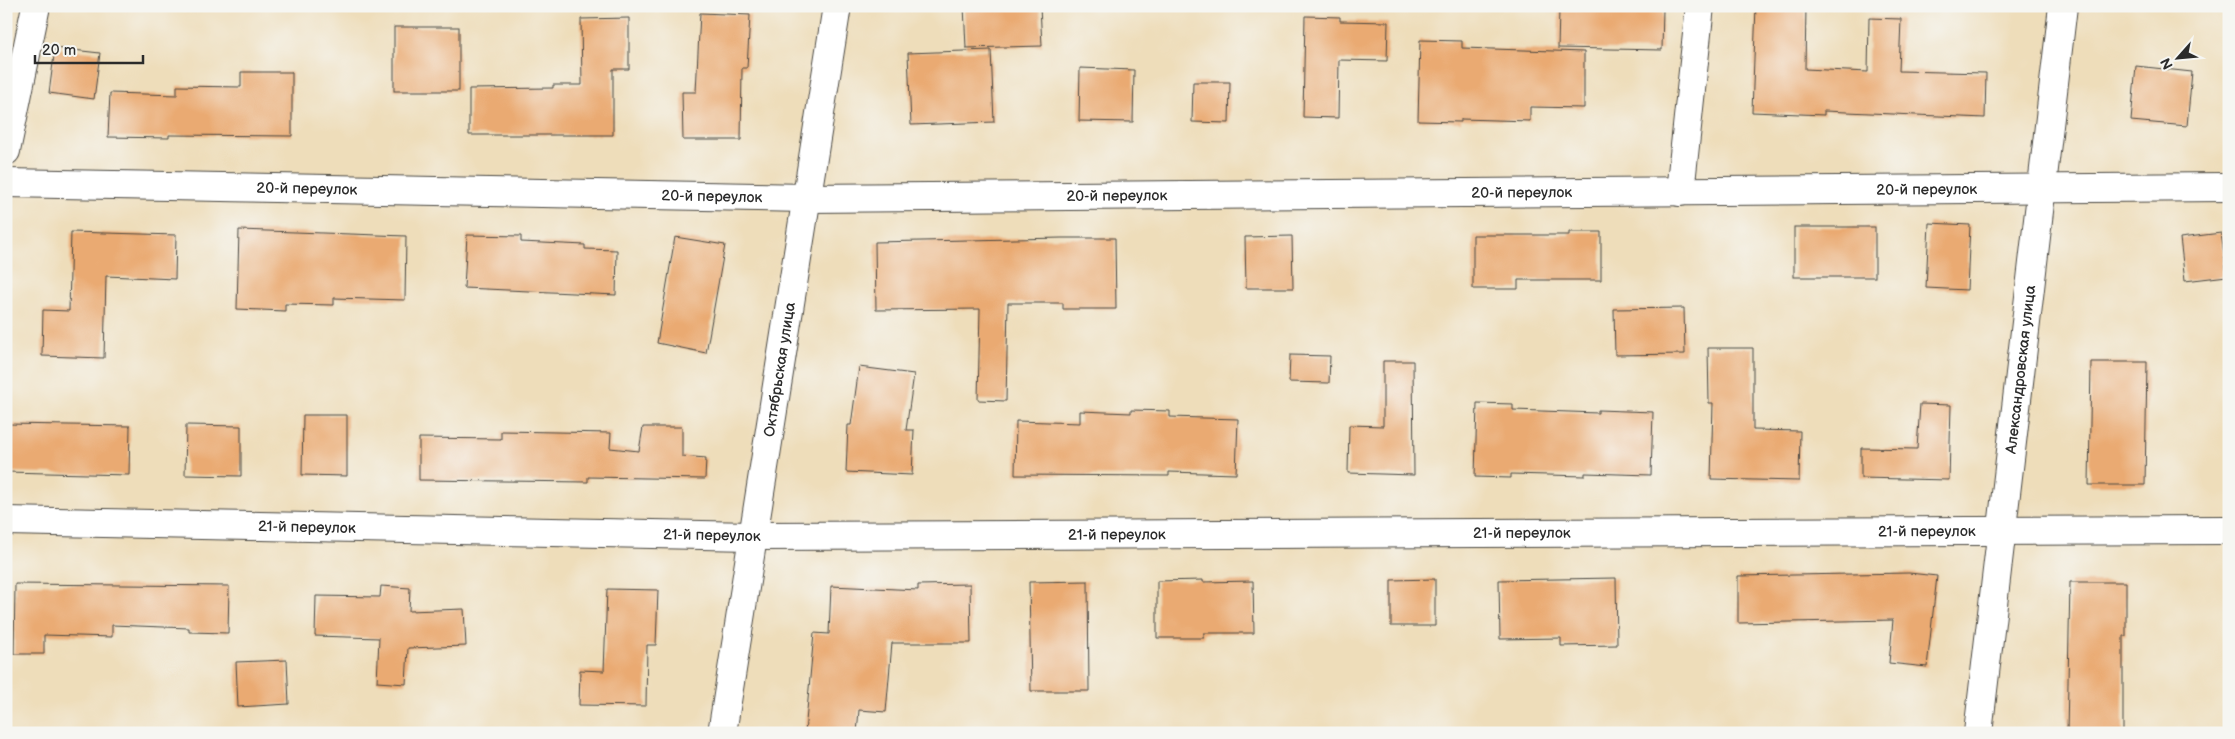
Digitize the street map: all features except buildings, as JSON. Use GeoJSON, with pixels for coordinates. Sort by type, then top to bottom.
{"type":"FeatureCollection","features":[{"type":"Feature","properties":{"kind":"street"},"geometry":{"type":"LineString","coordinates":[[6,151],[36,6]]}},
{"type":"Feature","properties":{"kind":"street","name":"Октябрьская улица"},"geometry":{"type":"LineString","coordinates":[[722,733],[837,6]]}},
{"type":"Feature","properties":{"kind":"street"},"geometry":{"type":"LineString","coordinates":[[1680,192],[1700,6]]}},
{"type":"Feature","properties":{"kind":"street","name":"Александровская улица"},"geometry":{"type":"LineString","coordinates":[[1978,733],[2062,6]]}},
{"type":"Feature","properties":{"kind":"street","name":"20-й переулок"},"geometry":{"type":"LineString","coordinates":[[6,183],[806,198],[2229,187]]}},
{"type":"Feature","properties":{"kind":"street","name":"21-й переулок"},"geometry":{"type":"LineString","coordinates":[[6,520],[752,536],[2229,530]]}}]}
